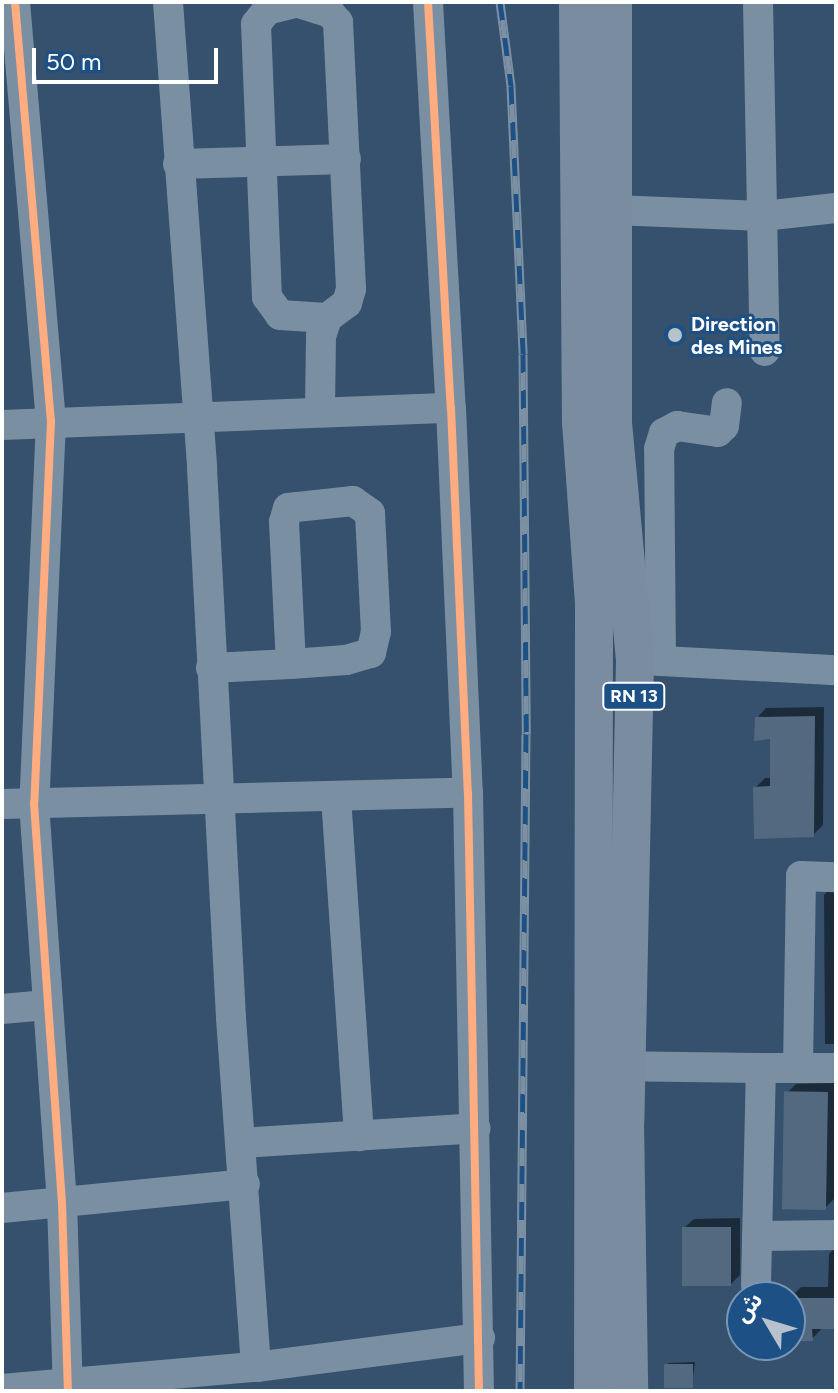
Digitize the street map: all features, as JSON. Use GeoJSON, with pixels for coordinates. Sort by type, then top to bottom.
{"type":"FeatureCollection","features":[{"type":"Feature","properties":{"kind":"main road","name":"RN 13"},"geometry":{"type":"LineString","coordinates":[[578,2],[581,422],[594,605],[611,1066],[625,1122],[629,1391]]}},
{"type":"Feature","properties":{"kind":"main road","name":"RN 13"},"geometry":{"type":"LineString","coordinates":[[593,1391],[611,1066],[648,661],[613,423],[613,2]]}},
{"type":"Feature","properties":{"kind":"street"},"geometry":{"type":"LineString","coordinates":[[15,2],[51,421],[34,803],[62,1202],[68,1386]]}},
{"type":"Feature","properties":{"kind":"street"},"geometry":{"type":"LineString","coordinates":[[168,2],[198,417],[256,1367]]}},
{"type":"Feature","properties":{"kind":"street"},"geometry":{"type":"LineString","coordinates":[[320,412],[321,336],[327,318],[347,303],[351,289],[338,22],[330,13],[295,2],[267,10],[256,24],[267,297],[280,315],[327,318]]}},
{"type":"Feature","properties":{"kind":"street"},"geometry":{"type":"LineString","coordinates":[[428,2],[451,408],[468,793],[479,1391]]}},
{"type":"Feature","properties":{"kind":"street"},"geometry":{"type":"LineString","coordinates":[[758,2],[765,351]]}},
{"type":"Feature","properties":{"kind":"street"},"geometry":{"type":"LineString","coordinates":[[178,164],[346,159]]}},
{"type":"Feature","properties":{"kind":"street"},"geometry":{"type":"LineString","coordinates":[[613,210],[763,216],[836,208]]}},
{"type":"Feature","properties":{"kind":"street"},"geometry":{"type":"LineString","coordinates":[[648,661],[659,449],[664,433],[677,426],[718,432],[724,426],[727,403]]}},
{"type":"Feature","properties":{"kind":"street"},"geometry":{"type":"LineString","coordinates":[[2,425],[451,408]]}},
{"type":"Feature","properties":{"kind":"street"},"geometry":{"type":"LineString","coordinates":[[211,668],[291,664],[346,660],[371,653],[376,632],[370,513],[353,501],[288,508],[284,522],[291,664]]}},
{"type":"Feature","properties":{"kind":"street"},"geometry":{"type":"LineString","coordinates":[[594,655],[648,661],[836,670]]}},
{"type":"Feature","properties":{"kind":"street"},"geometry":{"type":"LineString","coordinates":[[2,804],[468,793]]}},
{"type":"Feature","properties":{"kind":"street"},"geometry":{"type":"LineString","coordinates":[[336,797],[359,1136]]}},
{"type":"Feature","properties":{"kind":"street"},"geometry":{"type":"LineString","coordinates":[[798,1068],[801,876],[836,877]]}},
{"type":"Feature","properties":{"kind":"street"},"geometry":{"type":"LineString","coordinates":[[2,1009],[47,1005]]}},
{"type":"Feature","properties":{"kind":"street"},"geometry":{"type":"LineString","coordinates":[[611,1066],[836,1068]]}},
{"type":"Feature","properties":{"kind":"street"},"geometry":{"type":"LineString","coordinates":[[756,1281],[761,1068]]}},
{"type":"Feature","properties":{"kind":"street"},"geometry":{"type":"LineString","coordinates":[[240,1143],[476,1128]]}},
{"type":"Feature","properties":{"kind":"street"},"geometry":{"type":"LineString","coordinates":[[2,1208],[245,1184]]}},
{"type":"Feature","properties":{"kind":"street"},"geometry":{"type":"LineString","coordinates":[[757,1236],[836,1235]]}},
{"type":"Feature","properties":{"kind":"street"},"geometry":{"type":"LineString","coordinates":[[2,1389],[68,1386],[256,1367],[480,1338]]}},
{"type":"Feature","properties":{"kind":"building"},"geometry":{"type":"Polygon","coordinates":[[[815,716],[814,837],[754,839],[753,787],[770,786],[770,739],[754,741],[755,717],[815,716]]]}},
{"type":"Feature","properties":{"kind":"building"},"geometry":{"type":"Polygon","coordinates":[[[784,1091],[828,1092],[826,1210],[782,1209],[784,1091]]]}},
{"type":"Feature","properties":{"kind":"building"},"geometry":{"type":"Polygon","coordinates":[[[682,1227],[731,1227],[731,1281],[726,1281],[726,1286],[682,1286],[682,1227]]]}},
{"type":"Feature","properties":{"kind":"building"},"geometry":{"type":"Polygon","coordinates":[[[806,1298],[836,1298],[836,1329],[812,1329],[813,1341],[806,1341],[806,1298]]]}},
{"type":"Feature","properties":{"kind":"building"},"geometry":{"type":"Polygon","coordinates":[[[664,1364],[693,1364],[693,1388],[664,1388],[664,1364]]]}},
{"type":"Feature","properties":{"kind":"railway"},"geometry":{"type":"LineString","coordinates":[[500,2],[511,86],[523,354],[526,734],[520,1391]]}},
{"type":"Feature","properties":{"kind":"cycle path"},"geometry":{"type":"LineString","coordinates":[[15,2],[51,421],[34,803],[62,1202],[68,1391]]}},
{"type":"Feature","properties":{"kind":"cycle path"},"geometry":{"type":"LineString","coordinates":[[428,2],[451,408],[468,793],[479,1391]]}},
{"type":"Feature","properties":{"kind":"place","name":"Direction des Mines"},"geometry":{"type":"Point","coordinates":[675,335]}}]}
